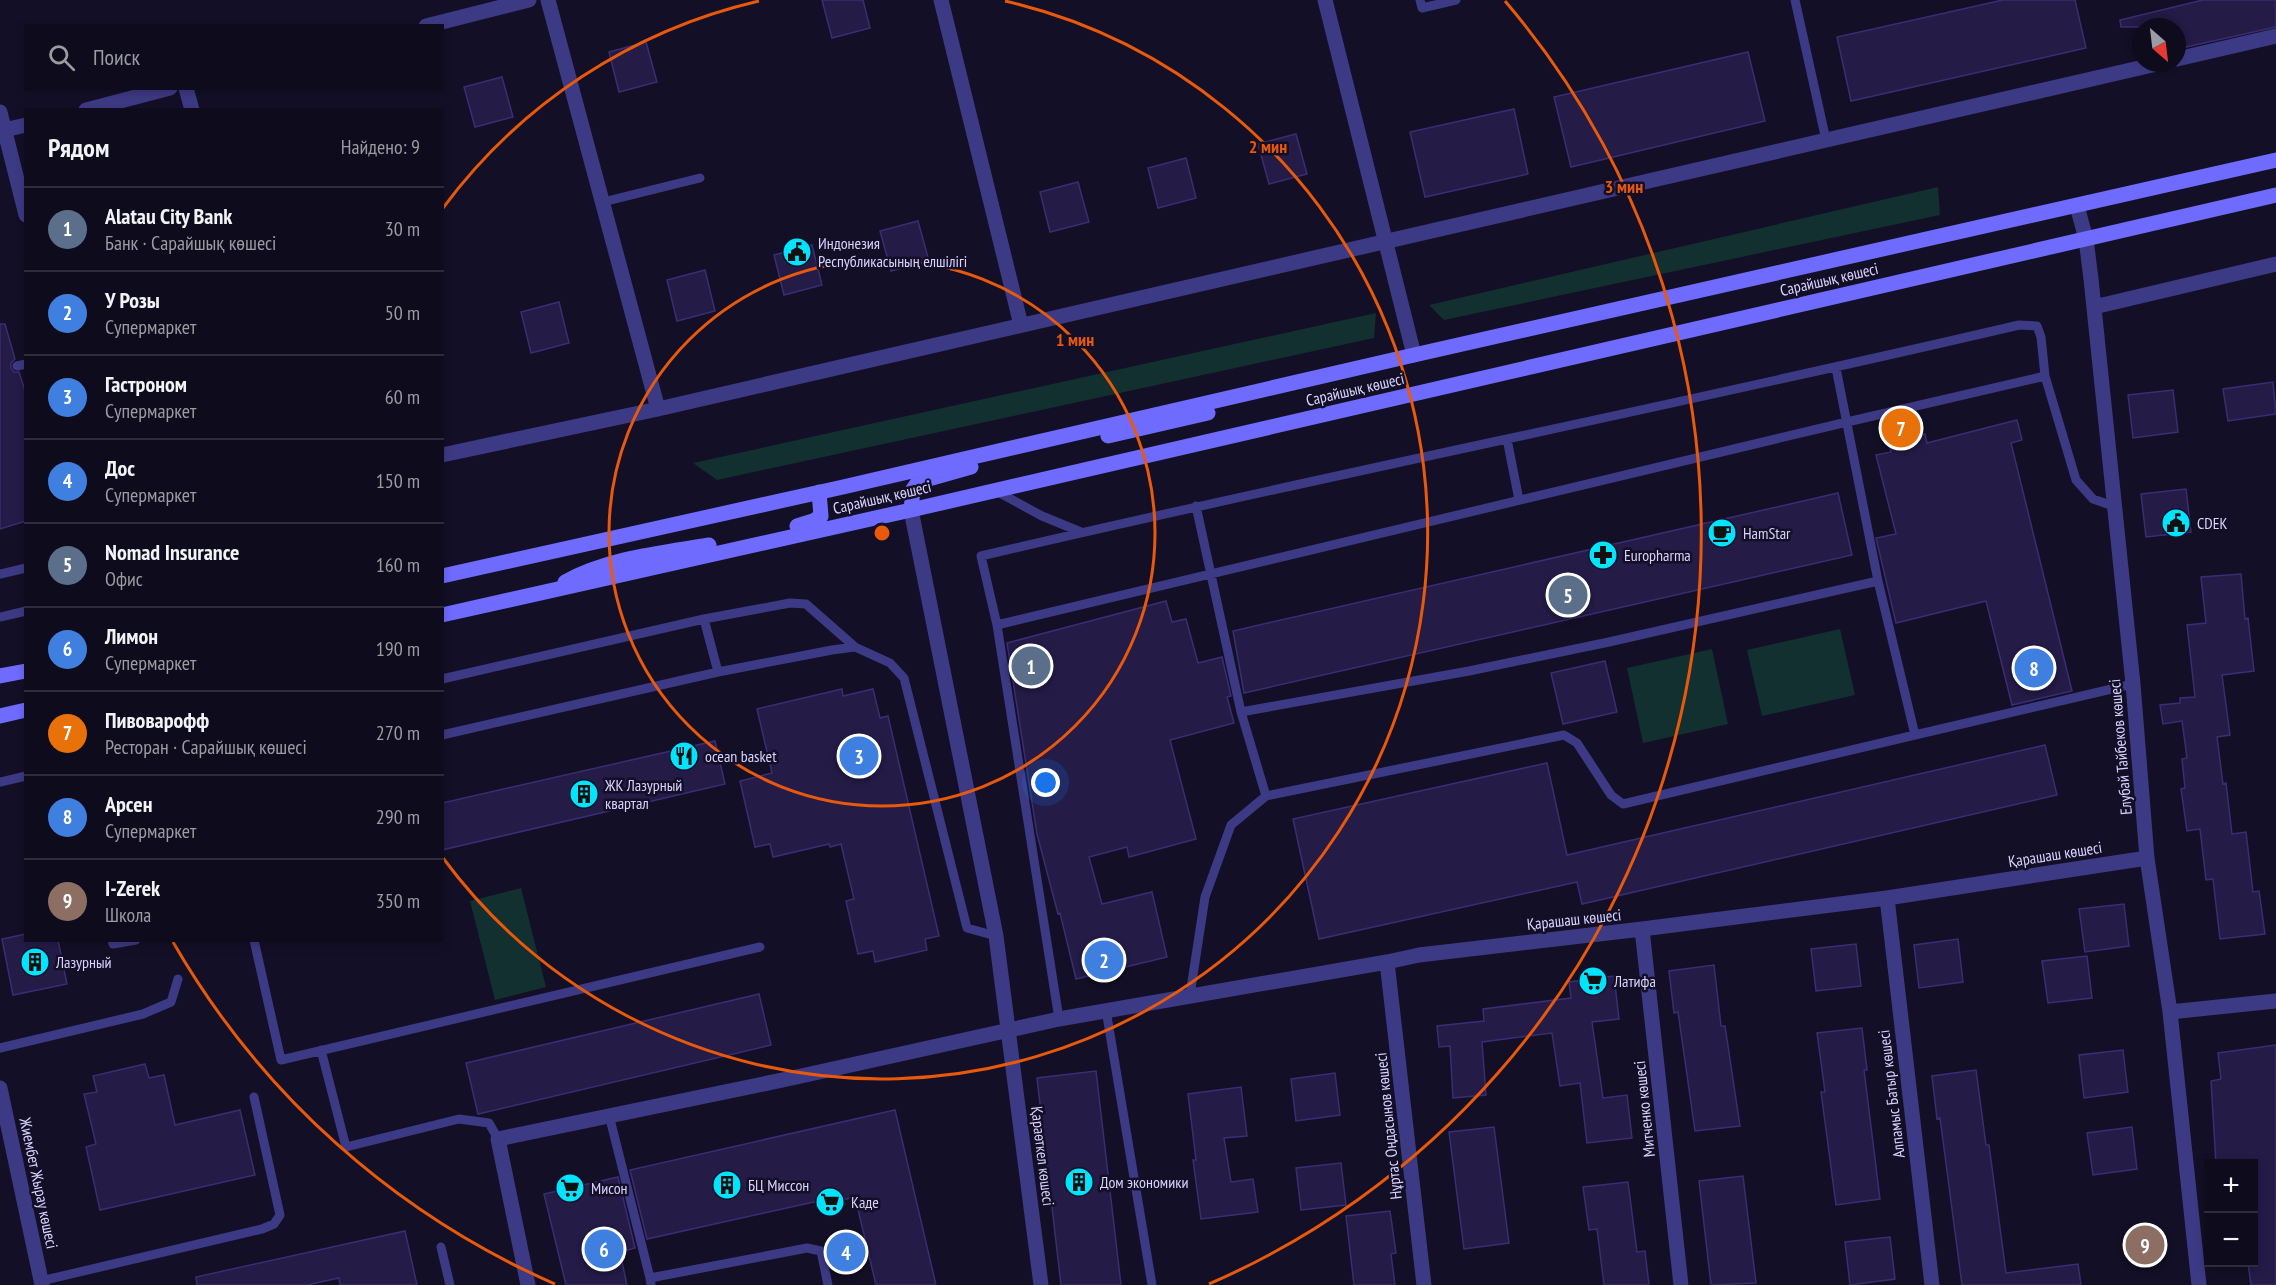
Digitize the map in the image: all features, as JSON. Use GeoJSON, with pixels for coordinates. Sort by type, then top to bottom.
{"type":"FeatureCollection","features":[{"type":"Feature","properties":{"kind":"main road","name":"Сарайшық көшесі"},"geometry":{"type":"LineString","coordinates":[[444,576],[2077,207],[2276,160]]}},
{"type":"Feature","properties":{"kind":"main road","name":"Сарайшық көшесі"},"geometry":{"type":"LineString","coordinates":[[444,615],[911,510],[2276,195]]}},
{"type":"Feature","properties":{"kind":"main road"},"geometry":{"type":"LineString","coordinates":[[911,510],[913,489],[918,482],[967,468],[1212,411],[1239,395]]}},
{"type":"Feature","properties":{"kind":"main road"},"geometry":{"type":"LineString","coordinates":[[549,591],[587,570],[646,556],[738,540],[813,521],[821,516],[819,492]]}},
{"type":"Feature","properties":{"kind":"main road"},"geometry":{"type":"LineString","coordinates":[[0,676],[24,670]]}},
{"type":"Feature","properties":{"kind":"main road"},"geometry":{"type":"LineString","coordinates":[[0,716],[24,710]]}},
{"type":"Feature","properties":{"kind":"street"},"geometry":{"type":"LineString","coordinates":[[434,24],[530,0]]}},
{"type":"Feature","properties":{"kind":"street"},"geometry":{"type":"LineString","coordinates":[[548,0],[658,409]]}},
{"type":"Feature","properties":{"kind":"street"},"geometry":{"type":"LineString","coordinates":[[940,0],[1021,325]]}},
{"type":"Feature","properties":{"kind":"street"},"geometry":{"type":"LineString","coordinates":[[1325,0],[1414,355]]}},
{"type":"Feature","properties":{"kind":"street"},"geometry":{"type":"LineString","coordinates":[[2186,57],[2276,36]]}},
{"type":"Feature","properties":{"kind":"street"},"geometry":{"type":"LineString","coordinates":[[444,455],[658,409],[2132,70]]}},
{"type":"Feature","properties":{"kind":"street"},"geometry":{"type":"LineString","coordinates":[[94,108],[162,90]]}},
{"type":"Feature","properties":{"kind":"street"},"geometry":{"type":"LineString","coordinates":[[187,90],[191,108]]}},
{"type":"Feature","properties":{"kind":"street"},"geometry":{"type":"LineString","coordinates":[[0,112],[24,207]]}},
{"type":"Feature","properties":{"kind":"street"},"geometry":{"type":"LineString","coordinates":[[4,130],[24,125]]}},
{"type":"Feature","properties":{"kind":"street","name":"Елубай Тайбеков көшесі"},"geometry":{"type":"LineString","coordinates":[[2077,207],[2086,239],[2094,307],[2116,507],[2147,858],[2170,1012],[2199,1285]]}},
{"type":"Feature","properties":{"kind":"street"},"geometry":{"type":"LineString","coordinates":[[2094,307],[2276,264]]}},
{"type":"Feature","properties":{"kind":"street","name":"Қараөткел көшесі"},"geometry":{"type":"LineString","coordinates":[[911,510],[996,936],[1041,1285]]}},
{"type":"Feature","properties":{"kind":"street","name":"Қарашаш көшесі"},"geometry":{"type":"LineString","coordinates":[[498,1139],[1008,1032],[1059,1019],[1419,955],[1887,898],[2147,858]]}},
{"type":"Feature","properties":{"kind":"street","name":"Алпамыс Батыр көшесі"},"geometry":{"type":"LineString","coordinates":[[1887,898],[1932,1285]]}},
{"type":"Feature","properties":{"kind":"street","name":"Митченко көшесі"},"geometry":{"type":"LineString","coordinates":[[1642,929],[1681,1285]]}},
{"type":"Feature","properties":{"kind":"street","name":"Нұртас Оңдасынов көшесі"},"geometry":{"type":"LineString","coordinates":[[1387,962],[1424,1285]]}},
{"type":"Feature","properties":{"kind":"street"},"geometry":{"type":"LineString","coordinates":[[2170,1012],[2276,1001]]}},
{"type":"Feature","properties":{"kind":"street","name":"Жиембет Жырау көшесі"},"geometry":{"type":"LineString","coordinates":[[0,1088],[41,1283]]}},
{"type":"Feature","properties":{"kind":"street"},"geometry":{"type":"LineString","coordinates":[[498,1139],[528,1285]]}},
{"type":"Feature","properties":{"kind":"lane"},"geometry":{"type":"LineString","coordinates":[[1420,0],[1422,8],[1456,0]]}},
{"type":"Feature","properties":{"kind":"lane"},"geometry":{"type":"LineString","coordinates":[[1795,0],[1826,140]]}},
{"type":"Feature","properties":{"kind":"lane"},"geometry":{"type":"LineString","coordinates":[[603,202],[700,178]]}},
{"type":"Feature","properties":{"kind":"lane"},"geometry":{"type":"LineString","coordinates":[[1059,1019],[997,625],[981,556],[1196,506],[1836,368],[2019,325],[2037,326],[2042,337],[2045,376],[2076,480],[2093,500],[2116,507]]}},
{"type":"Feature","properties":{"kind":"lane"},"geometry":{"type":"LineString","coordinates":[[1836,368],[1878,581],[1915,735]]}},
{"type":"Feature","properties":{"kind":"lane"},"geometry":{"type":"LineString","coordinates":[[997,625],[2045,376]]}},
{"type":"Feature","properties":{"kind":"lane"},"geometry":{"type":"LineString","coordinates":[[1507,439],[1519,500]]}},
{"type":"Feature","properties":{"kind":"lane"},"geometry":{"type":"LineString","coordinates":[[994,490],[1042,516],[1082,533]]}},
{"type":"Feature","properties":{"kind":"lane"},"geometry":{"type":"LineString","coordinates":[[1196,506],[1241,712],[1266,796]]}},
{"type":"Feature","properties":{"kind":"lane"},"geometry":{"type":"LineString","coordinates":[[0,574],[24,568]]}},
{"type":"Feature","properties":{"kind":"lane"},"geometry":{"type":"LineString","coordinates":[[1241,712],[1469,671],[1878,581]]}},
{"type":"Feature","properties":{"kind":"lane"},"geometry":{"type":"LineString","coordinates":[[444,679],[705,619],[790,603],[806,604],[855,647],[890,663],[904,678],[967,928],[996,936]]}},
{"type":"Feature","properties":{"kind":"lane"},"geometry":{"type":"LineString","coordinates":[[0,617],[24,611]]}},
{"type":"Feature","properties":{"kind":"lane"},"geometry":{"type":"LineString","coordinates":[[705,619],[718,672]]}},
{"type":"Feature","properties":{"kind":"lane"},"geometry":{"type":"LineString","coordinates":[[444,735],[718,672],[855,647]]}},
{"type":"Feature","properties":{"kind":"lane"},"geometry":{"type":"LineString","coordinates":[[1190,995],[1205,897],[1231,825],[1266,796],[1564,735],[1577,743],[1611,795],[1623,804],[2133,684]]}},
{"type":"Feature","properties":{"kind":"lane"},"geometry":{"type":"LineString","coordinates":[[0,782],[24,776]]}},
{"type":"Feature","properties":{"kind":"lane"},"geometry":{"type":"LineString","coordinates":[[254,942],[280,1060],[760,947]]}},
{"type":"Feature","properties":{"kind":"lane"},"geometry":{"type":"LineString","coordinates":[[0,1048],[143,1014],[171,1002],[178,979]]}},
{"type":"Feature","properties":{"kind":"lane"},"geometry":{"type":"LineString","coordinates":[[1106,1010],[1152,1285]]}},
{"type":"Feature","properties":{"kind":"lane"},"geometry":{"type":"LineString","coordinates":[[321,1050],[346,1147],[459,1119],[489,1123],[498,1139]]}},
{"type":"Feature","properties":{"kind":"lane"},"geometry":{"type":"LineString","coordinates":[[41,1283],[262,1229],[274,1224],[279,1215],[254,1097]]}},
{"type":"Feature","properties":{"kind":"lane"},"geometry":{"type":"LineString","coordinates":[[609,1115],[650,1282],[807,1248],[821,1251],[828,1285]]}},
{"type":"Feature","properties":{"kind":"lane"},"geometry":{"type":"LineString","coordinates":[[441,1246],[450,1285]]}},
{"type":"Feature","properties":{"kind":"green space"},"geometry":{"type":"Polygon","coordinates":[[[1938,187],[1940,215],[1444,320],[1429,305],[1938,187]]]}},
{"type":"Feature","properties":{"kind":"green space"},"geometry":{"type":"Polygon","coordinates":[[[1376,313],[1374,338],[717,480],[693,463],[1376,313]]]}},
{"type":"Feature","properties":{"kind":"green space"},"geometry":{"type":"Polygon","coordinates":[[[1840,629],[1855,695],[1762,716],[1747,650],[1840,629]]]}},
{"type":"Feature","properties":{"kind":"green space"},"geometry":{"type":"Polygon","coordinates":[[[1712,649],[1728,724],[1643,743],[1627,668],[1712,649]]]}},
{"type":"Feature","properties":{"kind":"green space"},"geometry":{"type":"Polygon","coordinates":[[[521,888],[546,987],[495,1000],[470,901],[521,888]]]}},
{"type":"Feature","properties":{"kind":"building"},"geometry":{"type":"Polygon","coordinates":[[[822,0],[863,0],[870,28],[832,38],[822,0]]]}},
{"type":"Feature","properties":{"kind":"building"},"geometry":{"type":"Polygon","coordinates":[[[2003,0],[2075,0],[2086,48],[1851,101],[1837,37],[2003,0]]]}},
{"type":"Feature","properties":{"kind":"building"},"geometry":{"type":"Polygon","coordinates":[[[2203,0],[2276,0],[2276,27],[2186,47],[2186,18],[2132,18],[2132,27],[2121,27],[2120,20],[2203,0]]]}},
{"type":"Feature","properties":{"kind":"building"},"geometry":{"type":"Polygon","coordinates":[[[646,42],[657,82],[619,92],[609,52],[646,42]]]}},
{"type":"Feature","properties":{"kind":"building"},"geometry":{"type":"Polygon","coordinates":[[[1748,52],[1765,121],[1571,167],[1554,97],[1748,52]]]}},
{"type":"Feature","properties":{"kind":"building"},"geometry":{"type":"Polygon","coordinates":[[[502,77],[513,117],[475,127],[464,87],[502,77]]]}},
{"type":"Feature","properties":{"kind":"building"},"geometry":{"type":"Polygon","coordinates":[[[1514,109],[1528,174],[1425,197],[1410,132],[1514,109]]]}},
{"type":"Feature","properties":{"kind":"building"},"geometry":{"type":"Polygon","coordinates":[[[1296,134],[1307,174],[1269,184],[1258,144],[1296,134]]]}},
{"type":"Feature","properties":{"kind":"building"},"geometry":{"type":"Polygon","coordinates":[[[1186,158],[1196,198],[1158,208],[1148,168],[1186,158]]]}},
{"type":"Feature","properties":{"kind":"building"},"geometry":{"type":"Polygon","coordinates":[[[1078,182],[1089,222],[1050,232],[1040,192],[1078,182]]]}},
{"type":"Feature","properties":{"kind":"building"},"geometry":{"type":"Polygon","coordinates":[[[918,221],[929,261],[891,271],[880,231],[918,221]]]}},
{"type":"Feature","properties":{"kind":"building"},"geometry":{"type":"Polygon","coordinates":[[[812,245],[822,285],[784,295],[774,255],[812,245]]]}},
{"type":"Feature","properties":{"kind":"building"},"geometry":{"type":"Polygon","coordinates":[[[705,270],[715,311],[677,321],[667,280],[705,270]]]}},
{"type":"Feature","properties":{"kind":"building"},"geometry":{"type":"Polygon","coordinates":[[[559,302],[569,343],[531,353],[521,312],[559,302]]]}},
{"type":"Feature","properties":{"kind":"building"},"geometry":{"type":"Polygon","coordinates":[[[0,324],[5,324],[15,359],[11,363],[11,368],[14,372],[19,372],[24,388],[24,522],[0,529],[0,324]]]}},
{"type":"Feature","properties":{"kind":"building"},"geometry":{"type":"Polygon","coordinates":[[[2273,382],[2276,414],[2228,421],[2223,389],[2273,382]]]}},
{"type":"Feature","properties":{"kind":"building"},"geometry":{"type":"Polygon","coordinates":[[[2173,390],[2178,432],[2133,438],[2128,395],[2173,390]]]}},
{"type":"Feature","properties":{"kind":"building"},"geometry":{"type":"Polygon","coordinates":[[[2017,420],[2022,440],[2011,443],[2072,691],[2012,705],[1986,601],[1896,623],[1876,538],[1896,534],[1876,455],[1891,452],[1889,443],[1925,434],[1927,443],[2017,420]]]}},
{"type":"Feature","properties":{"kind":"building"},"geometry":{"type":"Polygon","coordinates":[[[2186,489],[2191,532],[2146,537],[2141,494],[2186,489]]]}},
{"type":"Feature","properties":{"kind":"building"},"geometry":{"type":"Polygon","coordinates":[[[1838,493],[1852,555],[1244,693],[1233,631],[1838,493]]]}},
{"type":"Feature","properties":{"kind":"building"},"geometry":{"type":"Polygon","coordinates":[[[2241,574],[2245,619],[2248,618],[2254,671],[2222,675],[2230,735],[2217,737],[2223,784],[2226,783],[2232,834],[2246,832],[2253,892],[2259,891],[2265,934],[2220,939],[2213,879],[2206,880],[2200,829],[2187,831],[2181,789],[2185,788],[2182,759],[2187,758],[2182,721],[2163,724],[2160,705],[2180,703],[2180,698],[2195,697],[2187,625],[2206,623],[2201,577],[2241,574]]]}},
{"type":"Feature","properties":{"kind":"building"},"geometry":{"type":"Polygon","coordinates":[[[1166,601],[1172,622],[1186,619],[1198,663],[1222,657],[1231,696],[1227,697],[1234,723],[1170,740],[1196,839],[1129,857],[1127,847],[1089,857],[1102,904],[1152,892],[1167,957],[1076,979],[1037,834],[1007,643],[1166,601]]]}},
{"type":"Feature","properties":{"kind":"building"},"geometry":{"type":"Polygon","coordinates":[[[1605,661],[1617,712],[1563,724],[1551,673],[1605,661]]]}},
{"type":"Feature","properties":{"kind":"building"},"geometry":{"type":"Polygon","coordinates":[[[842,689],[843,696],[873,689],[880,718],[888,716],[939,936],[925,939],[927,950],[875,962],[873,951],[858,954],[846,901],[854,899],[841,844],[830,847],[829,844],[773,857],[770,844],[755,847],[740,781],[772,773],[757,709],[842,689]]]}},
{"type":"Feature","properties":{"kind":"building","name":"ЖК Лазурный квартал"},"geometry":{"type":"Polygon","coordinates":[[[715,741],[725,784],[444,850],[444,803],[715,741]]]}},
{"type":"Feature","properties":{"kind":"building"},"geometry":{"type":"Polygon","coordinates":[[[2045,745],[2057,795],[1582,904],[1577,882],[1319,939],[1293,819],[1547,763],[1567,855],[2045,745]]]}},
{"type":"Feature","properties":{"kind":"building"},"geometry":{"type":"Polygon","coordinates":[[[2124,904],[2129,946],[2085,952],[2079,909],[2124,904]]]}},
{"type":"Feature","properties":{"kind":"building","name":"Лазурный"},"geometry":{"type":"Polygon","coordinates":[[[24,934],[24,942],[58,942],[67,984],[13,995],[2,939],[24,934]]]}},
{"type":"Feature","properties":{"kind":"building"},"geometry":{"type":"Polygon","coordinates":[[[1958,939],[1963,982],[1919,988],[1914,945],[1958,939]]]}},
{"type":"Feature","properties":{"kind":"building"},"geometry":{"type":"Polygon","coordinates":[[[1856,944],[1861,986],[1816,991],[1811,949],[1856,944]]]}},
{"type":"Feature","properties":{"kind":"building"},"geometry":{"type":"Polygon","coordinates":[[[2087,956],[2092,998],[2048,1003],[2042,961],[2087,956]]]}},
{"type":"Feature","properties":{"kind":"building"},"geometry":{"type":"Polygon","coordinates":[[[1714,965],[1721,1026],[1725,1026],[1740,1126],[1695,1131],[1678,1012],[1674,1013],[1669,971],[1714,965]]]}},
{"type":"Feature","properties":{"kind":"building"},"geometry":{"type":"Polygon","coordinates":[[[1614,976],[1619,1019],[1592,1022],[1603,1098],[1627,1095],[1632,1138],[1587,1143],[1580,1083],[1560,1086],[1552,1033],[1482,1042],[1486,1095],[1453,1098],[1450,1046],[1439,1047],[1437,1026],[1484,1021],[1483,1009],[1571,998],[1569,982],[1614,976]]]}},
{"type":"Feature","properties":{"kind":"building"},"geometry":{"type":"Polygon","coordinates":[[[759,994],[771,1045],[478,1114],[466,1063],[759,994]]]}},
{"type":"Feature","properties":{"kind":"building"},"geometry":{"type":"Polygon","coordinates":[[[1862,1028],[1867,1070],[1864,1070],[1880,1199],[1836,1205],[1821,1092],[1825,1092],[1817,1033],[1862,1028]]]}},
{"type":"Feature","properties":{"kind":"building"},"geometry":{"type":"Polygon","coordinates":[[[2276,1045],[2276,1285],[2251,1285],[2249,1267],[2258,1267],[2258,1159],[2216,1159],[2211,1081],[2221,1079],[2218,1053],[2276,1045]]]}},
{"type":"Feature","properties":{"kind":"building"},"geometry":{"type":"Polygon","coordinates":[[[2123,1050],[2128,1092],[2084,1098],[2079,1055],[2123,1050]]]}},
{"type":"Feature","properties":{"kind":"building"},"geometry":{"type":"Polygon","coordinates":[[[145,1064],[149,1078],[164,1075],[175,1125],[240,1110],[255,1175],[100,1210],[86,1147],[96,1144],[84,1094],[97,1092],[93,1076],[145,1064]]]}},
{"type":"Feature","properties":{"kind":"building"},"geometry":{"type":"Polygon","coordinates":[[[1976,1070],[1986,1145],[1989,1145],[2006,1273],[2078,1264],[2081,1285],[1962,1285],[1940,1118],[1937,1119],[1932,1076],[1976,1070]]]}},
{"type":"Feature","properties":{"kind":"building","name":"Дом экономики"},"geometry":{"type":"Polygon","coordinates":[[[1096,1071],[1121,1285],[1061,1285],[1037,1078],[1096,1071]]]}},
{"type":"Feature","properties":{"kind":"building"},"geometry":{"type":"Polygon","coordinates":[[[1335,1073],[1340,1115],[1296,1121],[1291,1079],[1335,1073]]]}},
{"type":"Feature","properties":{"kind":"building"},"geometry":{"type":"Polygon","coordinates":[[[1241,1087],[1247,1136],[1224,1138],[1231,1182],[1253,1179],[1258,1212],[1201,1219],[1193,1160],[1196,1160],[1188,1094],[1241,1087]]]}},
{"type":"Feature","properties":{"kind":"building"},"geometry":{"type":"Polygon","coordinates":[[[895,1110],[936,1285],[876,1285],[855,1197],[833,1202],[832,1198],[647,1239],[630,1170],[895,1110]]]}},
{"type":"Feature","properties":{"kind":"building"},"geometry":{"type":"Polygon","coordinates":[[[1494,1127],[1509,1243],[1464,1249],[1449,1132],[1494,1127]]]}},
{"type":"Feature","properties":{"kind":"building"},"geometry":{"type":"Polygon","coordinates":[[[2132,1127],[2137,1169],[2093,1175],[2087,1133],[2132,1127]]]}},
{"type":"Feature","properties":{"kind":"building"},"geometry":{"type":"Polygon","coordinates":[[[1341,1163],[1346,1205],[1301,1210],[1296,1168],[1341,1163]]]}},
{"type":"Feature","properties":{"kind":"building"},"geometry":{"type":"Polygon","coordinates":[[[1743,1176],[1756,1283],[1711,1285],[1699,1181],[1743,1176]]]}},
{"type":"Feature","properties":{"kind":"building"},"geometry":{"type":"Polygon","coordinates":[[[618,1177],[635,1248],[620,1252],[627,1285],[566,1285],[544,1194],[618,1177]]]}},
{"type":"Feature","properties":{"kind":"building"},"geometry":{"type":"Polygon","coordinates":[[[1628,1182],[1637,1252],[1645,1251],[1649,1285],[1604,1285],[1597,1229],[1589,1230],[1583,1187],[1628,1182]]]}},
{"type":"Feature","properties":{"kind":"building"},"geometry":{"type":"Polygon","coordinates":[[[1390,1211],[1396,1253],[1391,1254],[1395,1285],[1354,1285],[1346,1216],[1390,1211]]]}},
{"type":"Feature","properties":{"kind":"building"},"geometry":{"type":"Polygon","coordinates":[[[405,1231],[417,1285],[340,1285],[339,1278],[307,1285],[197,1285],[196,1277],[405,1231]]]}},
{"type":"Feature","properties":{"kind":"building"},"geometry":{"type":"Polygon","coordinates":[[[1890,1237],[1895,1279],[1850,1285],[1845,1242],[1890,1237]]]}},
{"type":"Feature","properties":{"kind":"place","name":"Индонезия Республикасының елшілігі"},"geometry":{"type":"Point","coordinates":[797,252]}},
{"type":"Feature","properties":{"kind":"place","name":"Пивоварофф"},"geometry":{"type":"Point","coordinates":[1901,428]}},
{"type":"Feature","properties":{"kind":"place","name":"CDEK"},"geometry":{"type":"Point","coordinates":[2176,523]}},
{"type":"Feature","properties":{"kind":"place","name":"HamStar"},"geometry":{"type":"Point","coordinates":[1722,533]}},
{"type":"Feature","properties":{"kind":"place","name":"Europharma"},"geometry":{"type":"Point","coordinates":[1603,555]}},
{"type":"Feature","properties":{"kind":"place","name":"Nomad Insurance"},"geometry":{"type":"Point","coordinates":[1568,595]}},
{"type":"Feature","properties":{"kind":"place","name":"Alatau City Bank"},"geometry":{"type":"Point","coordinates":[1031,666]}},
{"type":"Feature","properties":{"kind":"place","name":"Арсен"},"geometry":{"type":"Point","coordinates":[2034,668]}},
{"type":"Feature","properties":{"kind":"place","name":"ocean basket"},"geometry":{"type":"Point","coordinates":[684,756]}},
{"type":"Feature","properties":{"kind":"place","name":"Гастроном"},"geometry":{"type":"Point","coordinates":[859,756]}},
{"type":"Feature","properties":{"kind":"place","name":"ЖК Лазурный квартал"},"geometry":{"type":"Point","coordinates":[584,794]}},
{"type":"Feature","properties":{"kind":"place","name":"У Розы"},"geometry":{"type":"Point","coordinates":[1104,960]}},
{"type":"Feature","properties":{"kind":"place","name":"Лазурный"},"geometry":{"type":"Point","coordinates":[35,962]}},
{"type":"Feature","properties":{"kind":"place","name":"Латифа"},"geometry":{"type":"Point","coordinates":[1593,981]}},
{"type":"Feature","properties":{"kind":"place","name":"Дом экономики"},"geometry":{"type":"Point","coordinates":[1079,1182]}},
{"type":"Feature","properties":{"kind":"place","name":"БЦ Миссон"},"geometry":{"type":"Point","coordinates":[727,1185]}},
{"type":"Feature","properties":{"kind":"place","name":"Мисон"},"geometry":{"type":"Point","coordinates":[570,1188]}},
{"type":"Feature","properties":{"kind":"place","name":"Каде"},"geometry":{"type":"Point","coordinates":[830,1202]}},
{"type":"Feature","properties":{"kind":"place","name":"I-Zerek"},"geometry":{"type":"Point","coordinates":[2145,1245]}},
{"type":"Feature","properties":{"kind":"place","name":"Лимон"},"geometry":{"type":"Point","coordinates":[604,1249]}},
{"type":"Feature","properties":{"kind":"place","name":"Дос"},"geometry":{"type":"Point","coordinates":[846,1252]}}]}
